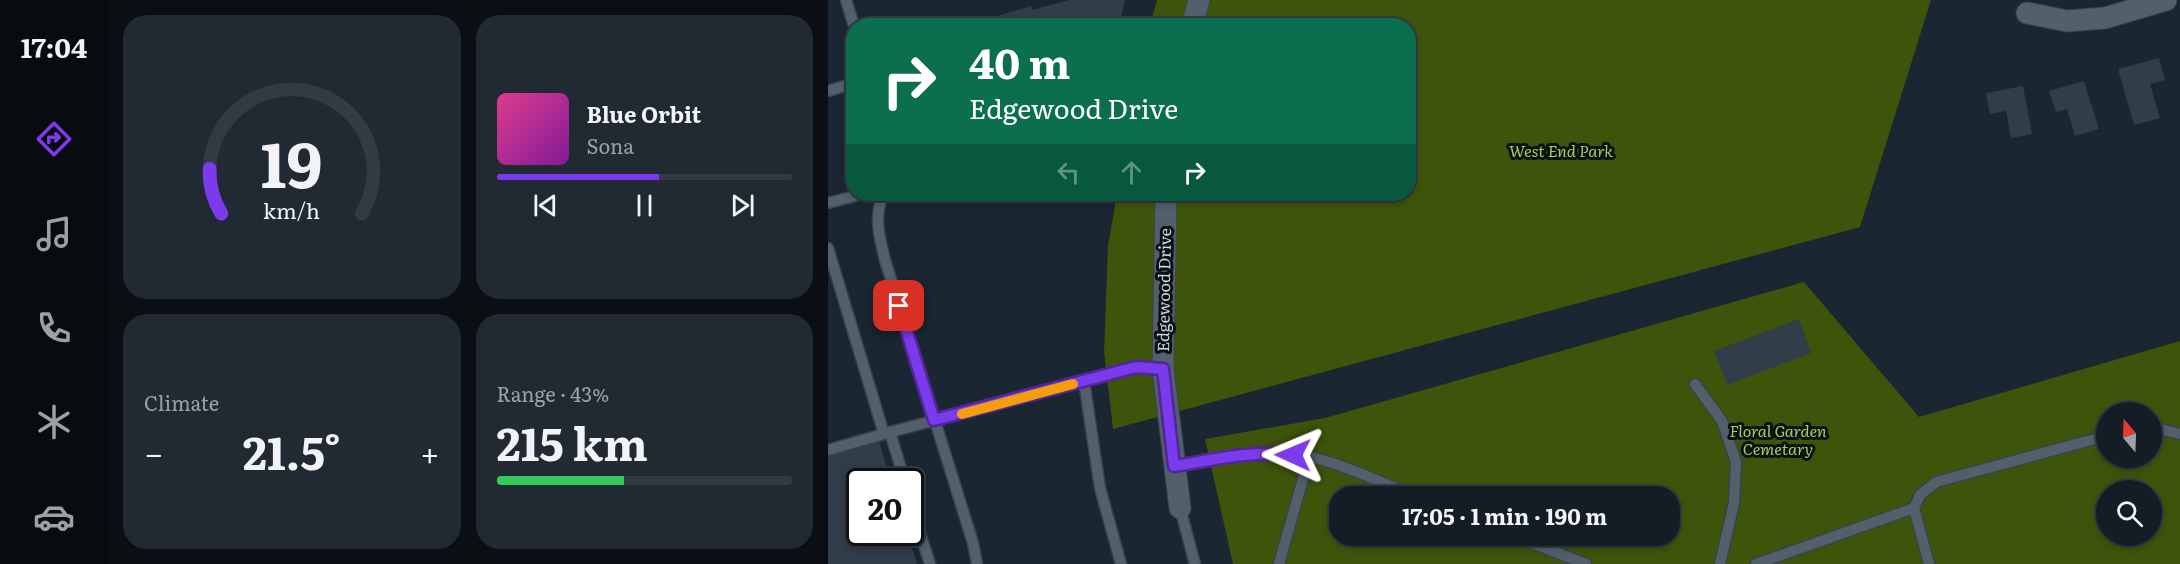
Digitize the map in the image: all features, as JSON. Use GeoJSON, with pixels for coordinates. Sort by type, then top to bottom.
{"type":"FeatureCollection","features":[{"type":"Feature","properties":{"kind":"street"},"geometry":{"type":"LineString","coordinates":[[1194,18],[1199,0]]}},
{"type":"Feature","properties":{"kind":"street"},"geometry":{"type":"LineString","coordinates":[[2027,13],[2067,21],[2105,18],[2166,0]]}},
{"type":"Feature","properties":{"kind":"street","name":"Edgewood Drive"},"geometry":{"type":"LineString","coordinates":[[1166,201],[1163,369],[1180,508]]}},
{"type":"Feature","properties":{"kind":"lane"},"geometry":{"type":"LineString","coordinates":[[846,0],[852,18]]}},
{"type":"Feature","properties":{"kind":"lane"},"geometry":{"type":"LineString","coordinates":[[828,91],[846,85]]}},
{"type":"Feature","properties":{"kind":"lane"},"geometry":{"type":"LineString","coordinates":[[828,203],[846,198]]}},
{"type":"Feature","properties":{"kind":"lane"},"geometry":{"type":"LineString","coordinates":[[880,201],[877,229],[888,272],[977,564]]}},
{"type":"Feature","properties":{"kind":"lane"},"geometry":{"type":"LineString","coordinates":[[828,248],[900,468]]}},
{"type":"Feature","properties":{"kind":"lane"},"geometry":{"type":"LineString","coordinates":[[828,450],[1136,367],[1163,369]]}},
{"type":"Feature","properties":{"kind":"lane"},"geometry":{"type":"LineString","coordinates":[[1084,381],[1100,488],[1121,564]]}},
{"type":"Feature","properties":{"kind":"lane"},"geometry":{"type":"LineString","coordinates":[[1695,384],[1722,421],[1736,462],[1734,503],[1720,564]]}},
{"type":"Feature","properties":{"kind":"lane"},"geometry":{"type":"LineString","coordinates":[[2162,430],[2180,434]]}},
{"type":"Feature","properties":{"kind":"lane"},"geometry":{"type":"LineString","coordinates":[[1929,564],[1914,508],[1920,495],[1936,482],[2096,439]]}},
{"type":"Feature","properties":{"kind":"lane"},"geometry":{"type":"LineString","coordinates":[[1174,466],[1280,453],[1309,457],[1390,486]]}},
{"type":"Feature","properties":{"kind":"lane"},"geometry":{"type":"LineString","coordinates":[[1279,564],[1309,457]]}},
{"type":"Feature","properties":{"kind":"lane","name":"Edgewood Drive"},"geometry":{"type":"LineString","coordinates":[[1180,508],[1196,564]]}},
{"type":"Feature","properties":{"kind":"lane"},"geometry":{"type":"LineString","coordinates":[[1756,564],[1914,508]]}},
{"type":"Feature","properties":{"kind":"lane"},"geometry":{"type":"LineString","coordinates":[[924,545],[930,564]]}},
{"type":"Feature","properties":{"kind":"lane"},"geometry":{"type":"LineString","coordinates":[[1540,546],[1586,564]]}},
{"type":"Feature","properties":{"kind":"green space","name":"West End Park"},"geometry":{"type":"Polygon","coordinates":[[[1157,0],[1931,0],[1860,227],[1113,429],[1104,352],[1108,246],[1116,201],[1416,201],[1416,18],[1152,18],[1157,0]]]}},
{"type":"Feature","properties":{"kind":"green space","name":"Floral Garden Cemetary"},"geometry":{"type":"Polygon","coordinates":[[[1804,282],[1919,417],[2180,341],[2180,564],[1233,564],[1205,439],[1325,418],[1804,282]]]}},
{"type":"Feature","properties":{"kind":"building"},"geometry":{"type":"Polygon","coordinates":[[[1069,0],[1125,0],[1121,18],[990,18],[1031,6],[1032,10],[1069,0]]]}},
{"type":"Feature","properties":{"kind":"building"},"geometry":{"type":"Polygon","coordinates":[[[2159,58],[2165,80],[2150,84],[2160,118],[2134,125],[2118,69],[2159,58]]]}},
{"type":"Feature","properties":{"kind":"building"},"geometry":{"type":"Polygon","coordinates":[[[2084,81],[2099,129],[2075,136],[2067,109],[2056,112],[2049,91],[2084,81]]]}},
{"type":"Feature","properties":{"kind":"building"},"geometry":{"type":"Polygon","coordinates":[[[2023,86],[2032,134],[2011,138],[2006,111],[1990,114],[1986,93],[2023,86]]]}},
{"type":"Feature","properties":{"kind":"building"},"geometry":{"type":"Polygon","coordinates":[[[1799,319],[1811,353],[1727,385],[1714,351],[1799,319]]]}},
{"type":"Feature","properties":{"kind":"building"},"geometry":{"type":"Polygon","coordinates":[[[879,441],[887,468],[846,468],[846,546],[911,546],[917,564],[828,564],[828,456],[879,441]]]}},
{"type":"Feature","properties":{"kind":"slow traffic"},"geometry":{"type":"LineString","coordinates":[[962,414],[1073,384]]}},
{"type":"Feature","properties":{"kind":"route"},"geometry":{"type":"LineString","coordinates":[[899,306],[934,420],[1136,367],[1163,369],[1174,466],[1244,456],[1280,453],[1293,455]]}}]}
